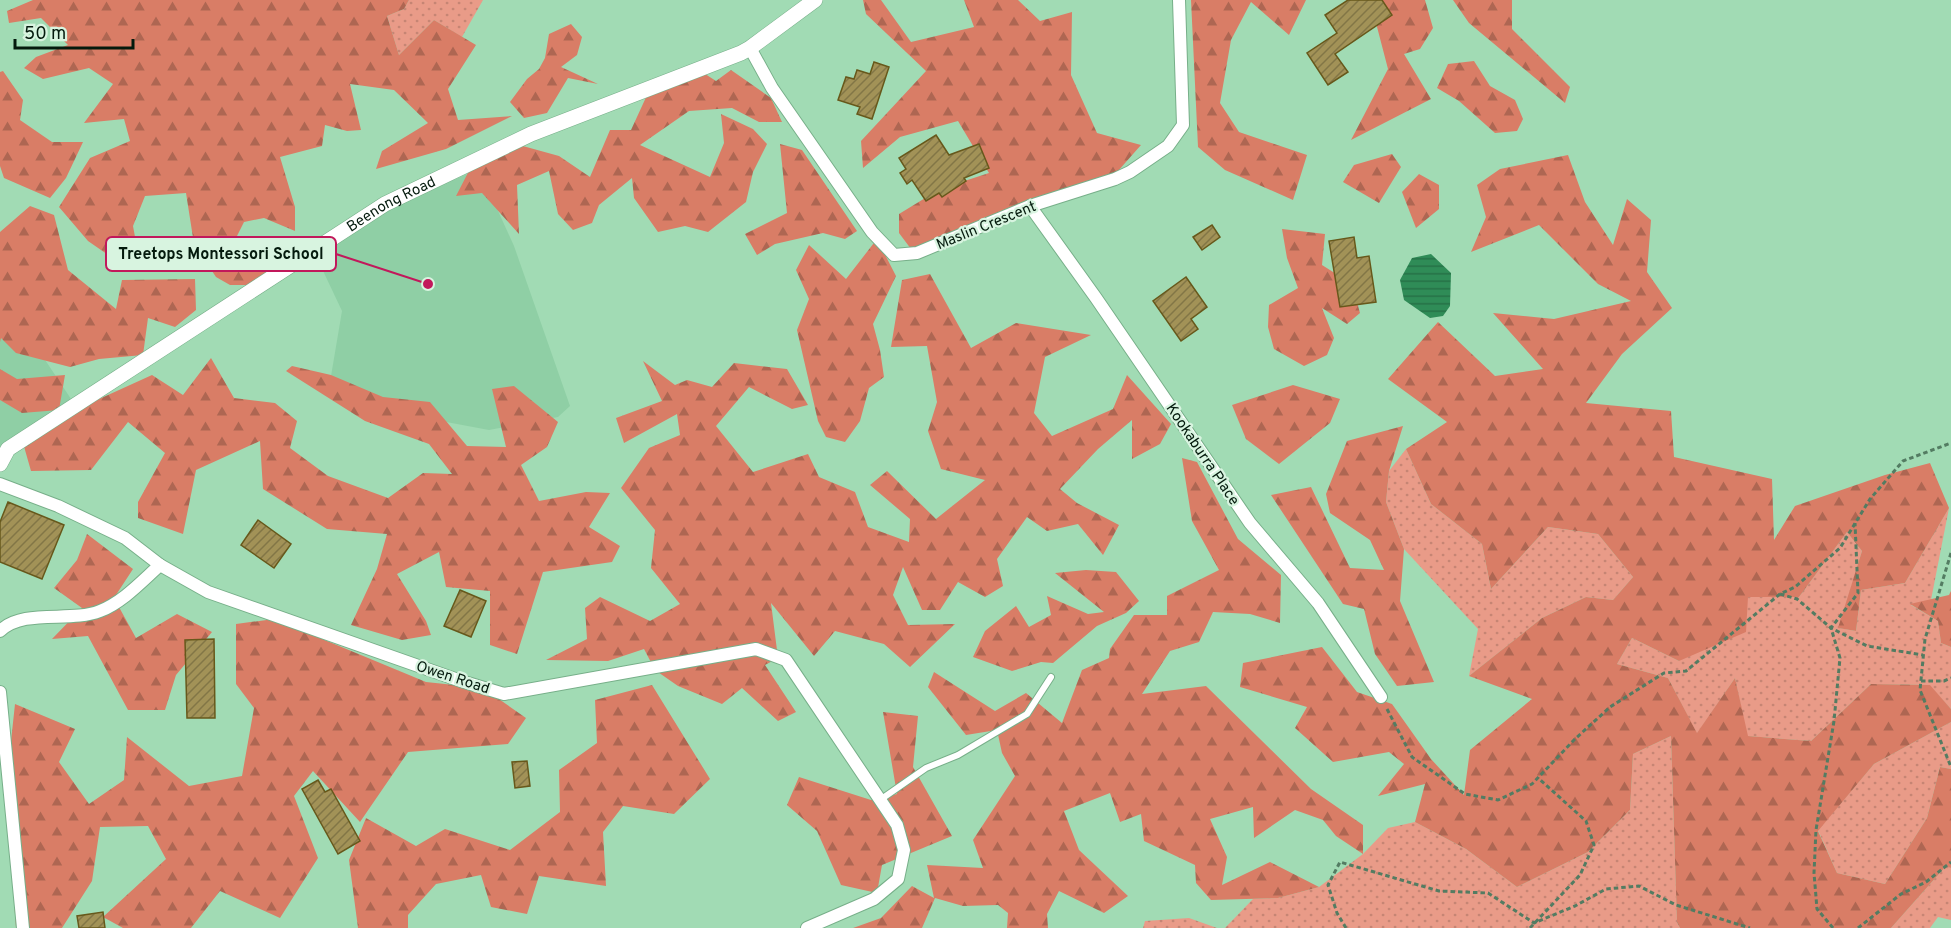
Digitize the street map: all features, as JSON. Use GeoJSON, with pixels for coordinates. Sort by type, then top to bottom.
{"type":"FeatureCollection","features":[{"type":"Feature","properties":{"kind":"street","name":"Beenong Road"},"geometry":{"type":"LineString","coordinates":[[0,464],[8,448],[384,204],[531,134],[750,48],[815,0]]}},
{"type":"Feature","properties":{"kind":"street","name":"Maslin Crescent"},"geometry":{"type":"LineString","coordinates":[[750,48],[772,88],[872,232],[894,255],[917,253],[1030,206],[1130,172],[1168,146],[1183,125],[1179,0]]}},
{"type":"Feature","properties":{"kind":"street","name":"Kookaburra Place"},"geometry":{"type":"LineString","coordinates":[[1030,206],[1250,523],[1318,603],[1381,698]]}},
{"type":"Feature","properties":{"kind":"street","name":"Owen Road"},"geometry":{"type":"LineString","coordinates":[[0,484],[58,506],[125,538],[160,565],[208,592],[504,694],[756,649],[786,660],[897,825],[904,850],[898,879],[874,899],[807,928]]}},
{"type":"Feature","properties":{"kind":"street"},"geometry":{"type":"LineString","coordinates":[[0,630],[6,625],[21,620],[83,616],[100,611],[131,590],[160,565]]}},
{"type":"Feature","properties":{"kind":"street"},"geometry":{"type":"LineString","coordinates":[[0,692],[23,928]]}},
{"type":"Feature","properties":{"kind":"lane"},"geometry":{"type":"LineString","coordinates":[[880,800],[926,768],[958,755],[1027,714],[1051,677]]}},
{"type":"Feature","properties":{"kind":"path"},"geometry":{"type":"LineString","coordinates":[[1381,698],[1412,757],[1465,794],[1498,800],[1532,784],[1575,739],[1610,707],[1664,673],[1686,671],[1780,594],[1796,587],[1840,548],[1870,499],[1903,461],[1951,443]]}},
{"type":"Feature","properties":{"kind":"path"},"geometry":{"type":"LineString","coordinates":[[1831,628],[1858,593],[1855,523]]}},
{"type":"Feature","properties":{"kind":"path"},"geometry":{"type":"LineString","coordinates":[[1951,554],[1925,639],[1920,690],[1951,767]]}},
{"type":"Feature","properties":{"kind":"path"},"geometry":{"type":"LineString","coordinates":[[1780,594],[1797,599],[1831,628],[1867,646],[1923,655]]}},
{"type":"Feature","properties":{"kind":"path"},"geometry":{"type":"LineString","coordinates":[[1831,628],[1840,658],[1834,721],[1816,830],[1814,873],[1817,909],[1833,928]]}},
{"type":"Feature","properties":{"kind":"path"},"geometry":{"type":"LineString","coordinates":[[1921,681],[1944,681],[1951,678]]}},
{"type":"Feature","properties":{"kind":"path"},"geometry":{"type":"LineString","coordinates":[[1530,928],[1580,875],[1594,845],[1586,821],[1538,777]]}},
{"type":"Feature","properties":{"kind":"path"},"geometry":{"type":"LineString","coordinates":[[1346,928],[1337,913],[1328,885],[1340,862],[1440,891],[1488,893],[1534,923]]}},
{"type":"Feature","properties":{"kind":"path"},"geometry":{"type":"LineString","coordinates":[[1858,928],[1901,894],[1926,882],[1951,862]]}},
{"type":"Feature","properties":{"kind":"path"},"geometry":{"type":"LineString","coordinates":[[1534,923],[1575,906],[1606,889],[1639,886],[1676,905],[1750,928]]}},
{"type":"Feature","properties":{"kind":"shaded area"},"geometry":{"type":"Polygon","coordinates":[[[409,0],[483,0],[462,37],[434,20],[399,55],[387,16],[404,9],[409,0]]]}},
{"type":"Feature","properties":{"kind":"shaded area"},"geometry":{"type":"Polygon","coordinates":[[[479,169],[514,246],[570,406],[558,417],[489,430],[441,421],[330,382],[342,311],[316,256],[384,210],[479,169]]]}},
{"type":"Feature","properties":{"kind":"shaded area"},"geometry":{"type":"Polygon","coordinates":[[[1431,254],[1451,273],[1450,306],[1443,316],[1430,318],[1404,300],[1400,280],[1412,258],[1431,254]]]}},
{"type":"Feature","properties":{"kind":"shaded area"},"geometry":{"type":"Polygon","coordinates":[[[0,292],[71,399],[6,442],[0,456],[0,292]]]}},
{"type":"Feature","properties":{"kind":"shaded area"},"geometry":{"type":"Polygon","coordinates":[[[1406,449],[1431,504],[1482,544],[1491,589],[1548,527],[1598,534],[1633,577],[1613,600],[1586,597],[1542,618],[1469,676],[1478,629],[1404,549],[1386,502],[1389,471],[1406,449]]]}},
{"type":"Feature","properties":{"kind":"shaded area"},"geometry":{"type":"Polygon","coordinates":[[[1949,508],[1931,600],[1911,605],[1938,621],[1941,643],[1951,647],[1951,709],[1929,685],[1871,684],[1811,741],[1747,736],[1735,678],[1697,734],[1668,678],[1617,664],[1632,638],[1679,661],[1748,597],[1799,597],[1847,532],[1862,551],[1839,628],[1856,631],[1861,590],[1905,583],[1949,508]]]}},
{"type":"Feature","properties":{"kind":"shaded area"},"geometry":{"type":"Polygon","coordinates":[[[1951,722],[1951,769],[1940,767],[1927,818],[1885,884],[1837,873],[1818,830],[1874,764],[1951,722]]]}},
{"type":"Feature","properties":{"kind":"shaded area"},"geometry":{"type":"Polygon","coordinates":[[[1671,736],[1677,922],[1680,928],[1225,928],[1253,899],[1278,898],[1319,887],[1363,854],[1388,828],[1415,822],[1466,849],[1517,887],[1588,852],[1630,810],[1633,754],[1671,736]]]}},
{"type":"Feature","properties":{"kind":"shaded area"},"geometry":{"type":"Polygon","coordinates":[[[1947,865],[1951,868],[1951,920],[1938,917],[1930,928],[1891,928],[1947,865]]]}},
{"type":"Feature","properties":{"kind":"shaded area"},"geometry":{"type":"Polygon","coordinates":[[[1189,918],[1217,928],[1143,928],[1145,921],[1189,918]]]}},
{"type":"Feature","properties":{"kind":"green space"},"geometry":{"type":"Polygon","coordinates":[[[33,0],[409,0],[404,9],[387,16],[399,55],[434,20],[476,45],[448,89],[458,120],[512,116],[446,149],[376,169],[382,151],[428,123],[394,90],[350,84],[361,130],[347,131],[325,125],[322,146],[280,157],[295,207],[295,231],[264,218],[244,222],[232,246],[251,249],[287,247],[258,285],[230,285],[216,277],[194,244],[186,193],[145,196],[133,226],[138,253],[127,268],[88,241],[59,207],[90,158],[130,141],[124,119],[84,123],[113,84],[89,68],[43,79],[24,68],[36,57],[68,45],[41,18],[9,23],[7,11],[33,0]]]}},
{"type":"Feature","properties":{"kind":"green space"},"geometry":{"type":"Polygon","coordinates":[[[863,0],[881,0],[911,42],[974,27],[964,0],[1018,0],[1040,21],[1072,12],[1071,75],[1097,133],[1141,145],[1103,188],[1049,195],[917,257],[899,233],[899,214],[940,189],[989,173],[958,121],[900,137],[863,168],[861,141],[926,71],[866,14],[863,0]]]}},
{"type":"Feature","properties":{"kind":"green space"},"geometry":{"type":"Polygon","coordinates":[[[1191,0],[1306,0],[1289,35],[1251,2],[1231,40],[1220,103],[1239,132],[1307,155],[1293,200],[1225,170],[1198,147],[1191,0]]]}},
{"type":"Feature","properties":{"kind":"green space"},"geometry":{"type":"Polygon","coordinates":[[[1370,0],[1425,0],[1433,28],[1420,49],[1404,54],[1431,99],[1351,140],[1388,69],[1370,0]]]}},
{"type":"Feature","properties":{"kind":"green space"},"geometry":{"type":"Polygon","coordinates":[[[1453,0],[1512,0],[1512,29],[1570,87],[1565,103],[1469,23],[1453,0]]]}},
{"type":"Feature","properties":{"kind":"green space"},"geometry":{"type":"Polygon","coordinates":[[[571,24],[582,37],[577,55],[561,67],[598,84],[568,78],[547,113],[524,118],[510,102],[527,79],[539,69],[545,58],[549,34],[571,24]]]}},
{"type":"Feature","properties":{"kind":"green space"},"geometry":{"type":"Polygon","coordinates":[[[1474,61],[1490,86],[1515,100],[1523,119],[1517,131],[1495,133],[1459,101],[1437,88],[1448,64],[1474,61]]]}},
{"type":"Feature","properties":{"kind":"green space"},"geometry":{"type":"Polygon","coordinates":[[[699,70],[716,81],[731,70],[771,98],[782,122],[759,122],[732,108],[689,111],[640,145],[710,177],[724,143],[721,114],[753,129],[767,144],[753,172],[746,202],[708,232],[685,226],[658,232],[634,198],[632,178],[599,205],[592,223],[573,230],[558,214],[549,171],[517,185],[519,234],[482,193],[456,196],[473,163],[512,143],[559,156],[590,177],[610,130],[631,130],[648,93],[699,70]]]}},
{"type":"Feature","properties":{"kind":"green space"},"geometry":{"type":"Polygon","coordinates":[[[3,71],[23,100],[20,120],[52,142],[83,142],[66,178],[50,198],[4,178],[0,166],[0,72],[3,71]]]}},
{"type":"Feature","properties":{"kind":"green space"},"geometry":{"type":"Polygon","coordinates":[[[780,144],[802,150],[857,231],[845,239],[823,233],[775,244],[757,255],[745,234],[787,213],[780,144]]]}},
{"type":"Feature","properties":{"kind":"green space"},"geometry":{"type":"Polygon","coordinates":[[[1392,154],[1401,167],[1379,203],[1343,182],[1354,165],[1392,154]]]}},
{"type":"Feature","properties":{"kind":"green space"},"geometry":{"type":"Polygon","coordinates":[[[1568,155],[1585,202],[1613,245],[1627,199],[1651,220],[1647,272],[1672,308],[1622,354],[1586,403],[1671,411],[1674,457],[1772,479],[1774,540],[1795,506],[1885,475],[1930,463],[1949,508],[1905,583],[1861,590],[1856,631],[1838,628],[1862,551],[1847,532],[1799,597],[1748,597],[1746,632],[1679,661],[1632,638],[1617,664],[1668,678],[1697,733],[1735,678],[1748,736],[1811,741],[1871,684],[1930,685],[1951,709],[1951,722],[1874,764],[1818,831],[1837,873],[1885,884],[1927,818],[1940,767],[1951,769],[1951,868],[1946,866],[1891,928],[1680,928],[1677,922],[1671,736],[1633,754],[1630,810],[1588,852],[1517,887],[1466,849],[1415,822],[1425,784],[1378,796],[1404,764],[1389,752],[1333,762],[1295,728],[1307,707],[1240,687],[1243,663],[1322,647],[1357,692],[1392,704],[1431,759],[1464,795],[1470,750],[1532,699],[1469,676],[1542,618],[1586,597],[1613,600],[1633,577],[1598,534],[1548,527],[1491,589],[1482,544],[1431,504],[1406,449],[1447,422],[1388,379],[1438,322],[1495,376],[1543,369],[1493,313],[1554,319],[1631,301],[1598,284],[1539,225],[1471,252],[1486,217],[1477,185],[1500,169],[1568,155]]]}},
{"type":"Feature","properties":{"kind":"green space"},"geometry":{"type":"Polygon","coordinates":[[[1419,174],[1439,185],[1439,209],[1416,228],[1402,192],[1419,174]]]}},
{"type":"Feature","properties":{"kind":"green space"},"geometry":{"type":"Polygon","coordinates":[[[30,206],[54,215],[68,270],[116,309],[122,280],[195,279],[196,310],[175,327],[148,318],[143,355],[99,359],[70,367],[16,353],[1,338],[0,342],[0,232],[30,206]]]}},
{"type":"Feature","properties":{"kind":"green space"},"geometry":{"type":"Polygon","coordinates":[[[1282,229],[1325,234],[1322,265],[1352,284],[1360,313],[1347,324],[1322,308],[1334,338],[1327,355],[1304,366],[1274,349],[1268,327],[1269,305],[1298,288],[1287,258],[1282,229]]]}},
{"type":"Feature","properties":{"kind":"green space"},"geometry":{"type":"Polygon","coordinates":[[[877,239],[896,276],[873,324],[884,377],[869,388],[860,421],[845,442],[826,437],[818,421],[797,330],[809,299],[796,270],[809,245],[846,279],[877,239]]]}},
{"type":"Feature","properties":{"kind":"green space"},"geometry":{"type":"Polygon","coordinates":[[[930,274],[971,348],[1016,323],[1091,335],[1045,357],[1034,413],[1052,436],[1113,409],[1127,375],[1171,424],[1160,444],[1132,459],[1132,420],[1098,449],[1060,489],[1077,503],[1119,525],[1103,555],[1078,524],[1047,531],[1027,517],[997,559],[1003,586],[985,597],[958,582],[940,610],[922,610],[903,567],[893,595],[908,625],[955,624],[910,667],[884,644],[835,631],[814,656],[771,603],[778,658],[765,665],[796,712],[778,721],[742,688],[722,704],[678,686],[655,670],[644,649],[608,661],[546,660],[587,639],[585,608],[600,597],[650,621],[680,604],[651,568],[655,530],[621,488],[649,448],[680,435],[677,414],[624,443],[616,418],[662,401],[643,361],[675,385],[687,380],[712,387],[734,363],[787,369],[808,405],[792,409],[749,387],[716,426],[753,472],[808,454],[819,477],[855,492],[868,527],[909,542],[910,519],[870,485],[887,471],[936,519],[985,480],[941,469],[928,431],[937,402],[927,346],[891,347],[902,280],[930,274]]]}},
{"type":"Feature","properties":{"kind":"green space"},"geometry":{"type":"Polygon","coordinates":[[[211,358],[234,398],[275,403],[297,421],[290,448],[328,476],[388,498],[423,473],[452,474],[429,444],[365,421],[286,371],[292,366],[331,375],[383,397],[430,402],[467,446],[506,447],[492,389],[514,386],[558,422],[547,447],[521,465],[539,501],[586,492],[610,493],[589,527],[620,546],[612,562],[543,572],[517,654],[490,645],[490,591],[446,587],[439,552],[397,574],[426,621],[431,635],[402,640],[351,625],[377,569],[387,534],[327,529],[263,489],[260,441],[196,470],[183,534],[138,518],[138,502],[165,453],[128,422],[91,470],[31,471],[23,443],[97,400],[152,375],[183,395],[211,358]]]}},
{"type":"Feature","properties":{"kind":"green space"},"geometry":{"type":"Polygon","coordinates":[[[0,369],[17,379],[65,375],[59,410],[22,413],[0,400],[0,369]]]}},
{"type":"Feature","properties":{"kind":"green space"},"geometry":{"type":"Polygon","coordinates":[[[1293,385],[1340,399],[1330,423],[1279,464],[1246,439],[1232,405],[1293,385]]]}},
{"type":"Feature","properties":{"kind":"green space"},"geometry":{"type":"Polygon","coordinates":[[[1403,426],[1389,471],[1386,502],[1404,549],[1400,601],[1434,682],[1397,686],[1375,654],[1364,609],[1343,604],[1271,495],[1311,487],[1350,568],[1384,570],[1370,540],[1330,513],[1326,494],[1347,441],[1403,426]]]}},
{"type":"Feature","properties":{"kind":"green space"},"geometry":{"type":"Polygon","coordinates":[[[1182,458],[1197,462],[1238,539],[1281,575],[1280,623],[1250,614],[1213,612],[1199,642],[1170,651],[1142,694],[1206,686],[1311,789],[1363,825],[1363,854],[1336,836],[1323,820],[1295,810],[1254,838],[1253,807],[1210,819],[1227,857],[1222,885],[1270,862],[1319,887],[1278,898],[1211,900],[1196,883],[1195,865],[1144,841],[1141,814],[1120,822],[1110,793],[1064,811],[1079,850],[1128,896],[1104,913],[1059,891],[1047,914],[1048,928],[1007,928],[1008,913],[998,905],[963,906],[935,898],[922,928],[853,928],[881,918],[912,886],[934,898],[927,865],[983,868],[973,840],[1015,776],[1002,753],[997,730],[966,735],[928,687],[934,672],[995,711],[1026,693],[1062,723],[1082,670],[1109,658],[1110,649],[1134,615],[1167,615],[1167,596],[1219,570],[1192,521],[1182,458]]]}},
{"type":"Feature","properties":{"kind":"green space"},"geometry":{"type":"Polygon","coordinates":[[[87,534],[133,569],[114,598],[136,638],[177,614],[212,632],[176,675],[165,710],[128,710],[88,636],[52,639],[82,608],[54,588],[77,560],[87,534]]]}},
{"type":"Feature","properties":{"kind":"green space"},"geometry":{"type":"Polygon","coordinates":[[[1086,570],[1116,572],[1139,601],[1126,613],[1097,626],[1053,663],[1041,662],[1012,671],[973,657],[985,631],[1016,606],[1029,627],[1051,615],[1047,596],[1088,614],[1104,612],[1055,573],[1086,570]]]}},
{"type":"Feature","properties":{"kind":"green space"},"geometry":{"type":"Polygon","coordinates":[[[1951,591],[1951,647],[1941,643],[1938,621],[1910,604],[1949,595],[1951,591]]]}},
{"type":"Feature","properties":{"kind":"green space"},"geometry":{"type":"Polygon","coordinates":[[[274,619],[426,682],[483,688],[526,718],[508,744],[408,752],[360,822],[313,771],[294,796],[318,858],[280,918],[220,891],[191,928],[123,928],[103,917],[166,859],[148,826],[100,827],[92,881],[62,928],[16,928],[6,788],[15,704],[75,729],[59,762],[89,804],[124,780],[127,737],[189,786],[242,776],[254,708],[236,684],[236,624],[274,619]]]}},
{"type":"Feature","properties":{"kind":"green space"},"geometry":{"type":"Polygon","coordinates":[[[652,685],[710,779],[674,814],[623,806],[603,832],[606,886],[539,876],[527,914],[491,907],[481,875],[436,884],[408,915],[408,928],[358,928],[349,860],[366,818],[416,846],[445,829],[510,850],[560,812],[559,770],[597,743],[595,700],[652,685]]]}},
{"type":"Feature","properties":{"kind":"green space"},"geometry":{"type":"Polygon","coordinates":[[[883,712],[918,716],[913,767],[952,836],[882,865],[877,893],[841,885],[817,831],[787,805],[799,777],[871,800],[897,794],[883,712]]]}},
{"type":"Feature","properties":{"kind":"building"},"geometry":{"type":"Polygon","coordinates":[[[1348,0],[1382,0],[1392,15],[1335,54],[1348,72],[1328,85],[1307,53],[1337,33],[1325,15],[1348,0]]]}},
{"type":"Feature","properties":{"kind":"building"},"geometry":{"type":"Polygon","coordinates":[[[874,62],[889,67],[872,119],[857,114],[860,107],[838,100],[846,77],[854,79],[857,70],[870,74],[874,62]]]}},
{"type":"Feature","properties":{"kind":"building"},"geometry":{"type":"Polygon","coordinates":[[[936,135],[949,155],[979,144],[989,168],[964,178],[966,181],[942,197],[939,193],[926,201],[912,180],[907,184],[900,173],[906,169],[899,158],[936,135]]]}},
{"type":"Feature","properties":{"kind":"building"},"geometry":{"type":"Polygon","coordinates":[[[1212,225],[1220,237],[1202,250],[1193,237],[1212,225]]]}},
{"type":"Feature","properties":{"kind":"building"},"geometry":{"type":"Polygon","coordinates":[[[1354,237],[1357,258],[1369,256],[1376,302],[1340,307],[1329,241],[1354,237]]]}},
{"type":"Feature","properties":{"kind":"building"},"geometry":{"type":"Polygon","coordinates":[[[1186,277],[1207,307],[1191,319],[1198,329],[1181,341],[1153,301],[1186,277]]]}},
{"type":"Feature","properties":{"kind":"building"},"geometry":{"type":"Polygon","coordinates":[[[8,502],[64,525],[42,579],[0,562],[0,522],[8,502]]]}},
{"type":"Feature","properties":{"kind":"building"},"geometry":{"type":"Polygon","coordinates":[[[258,520],[291,544],[274,568],[241,545],[258,520]]]}},
{"type":"Feature","properties":{"kind":"building"},"geometry":{"type":"Polygon","coordinates":[[[460,590],[486,601],[471,637],[444,626],[460,590]]]}},
{"type":"Feature","properties":{"kind":"building"},"geometry":{"type":"Polygon","coordinates":[[[214,639],[215,718],[187,718],[185,640],[214,639]]]}},
{"type":"Feature","properties":{"kind":"building"},"geometry":{"type":"Polygon","coordinates":[[[527,761],[530,786],[515,788],[512,762],[527,761]]]}},
{"type":"Feature","properties":{"kind":"building"},"geometry":{"type":"Polygon","coordinates":[[[318,780],[325,792],[331,789],[360,841],[338,854],[302,789],[318,780]]]}},
{"type":"Feature","properties":{"kind":"building"},"geometry":{"type":"Polygon","coordinates":[[[103,912],[105,928],[79,928],[77,916],[103,912]]]}},
{"type":"Feature","properties":{"kind":"place","name":"Treetops Montessori School"},"geometry":{"type":"Point","coordinates":[428,284]}}]}
